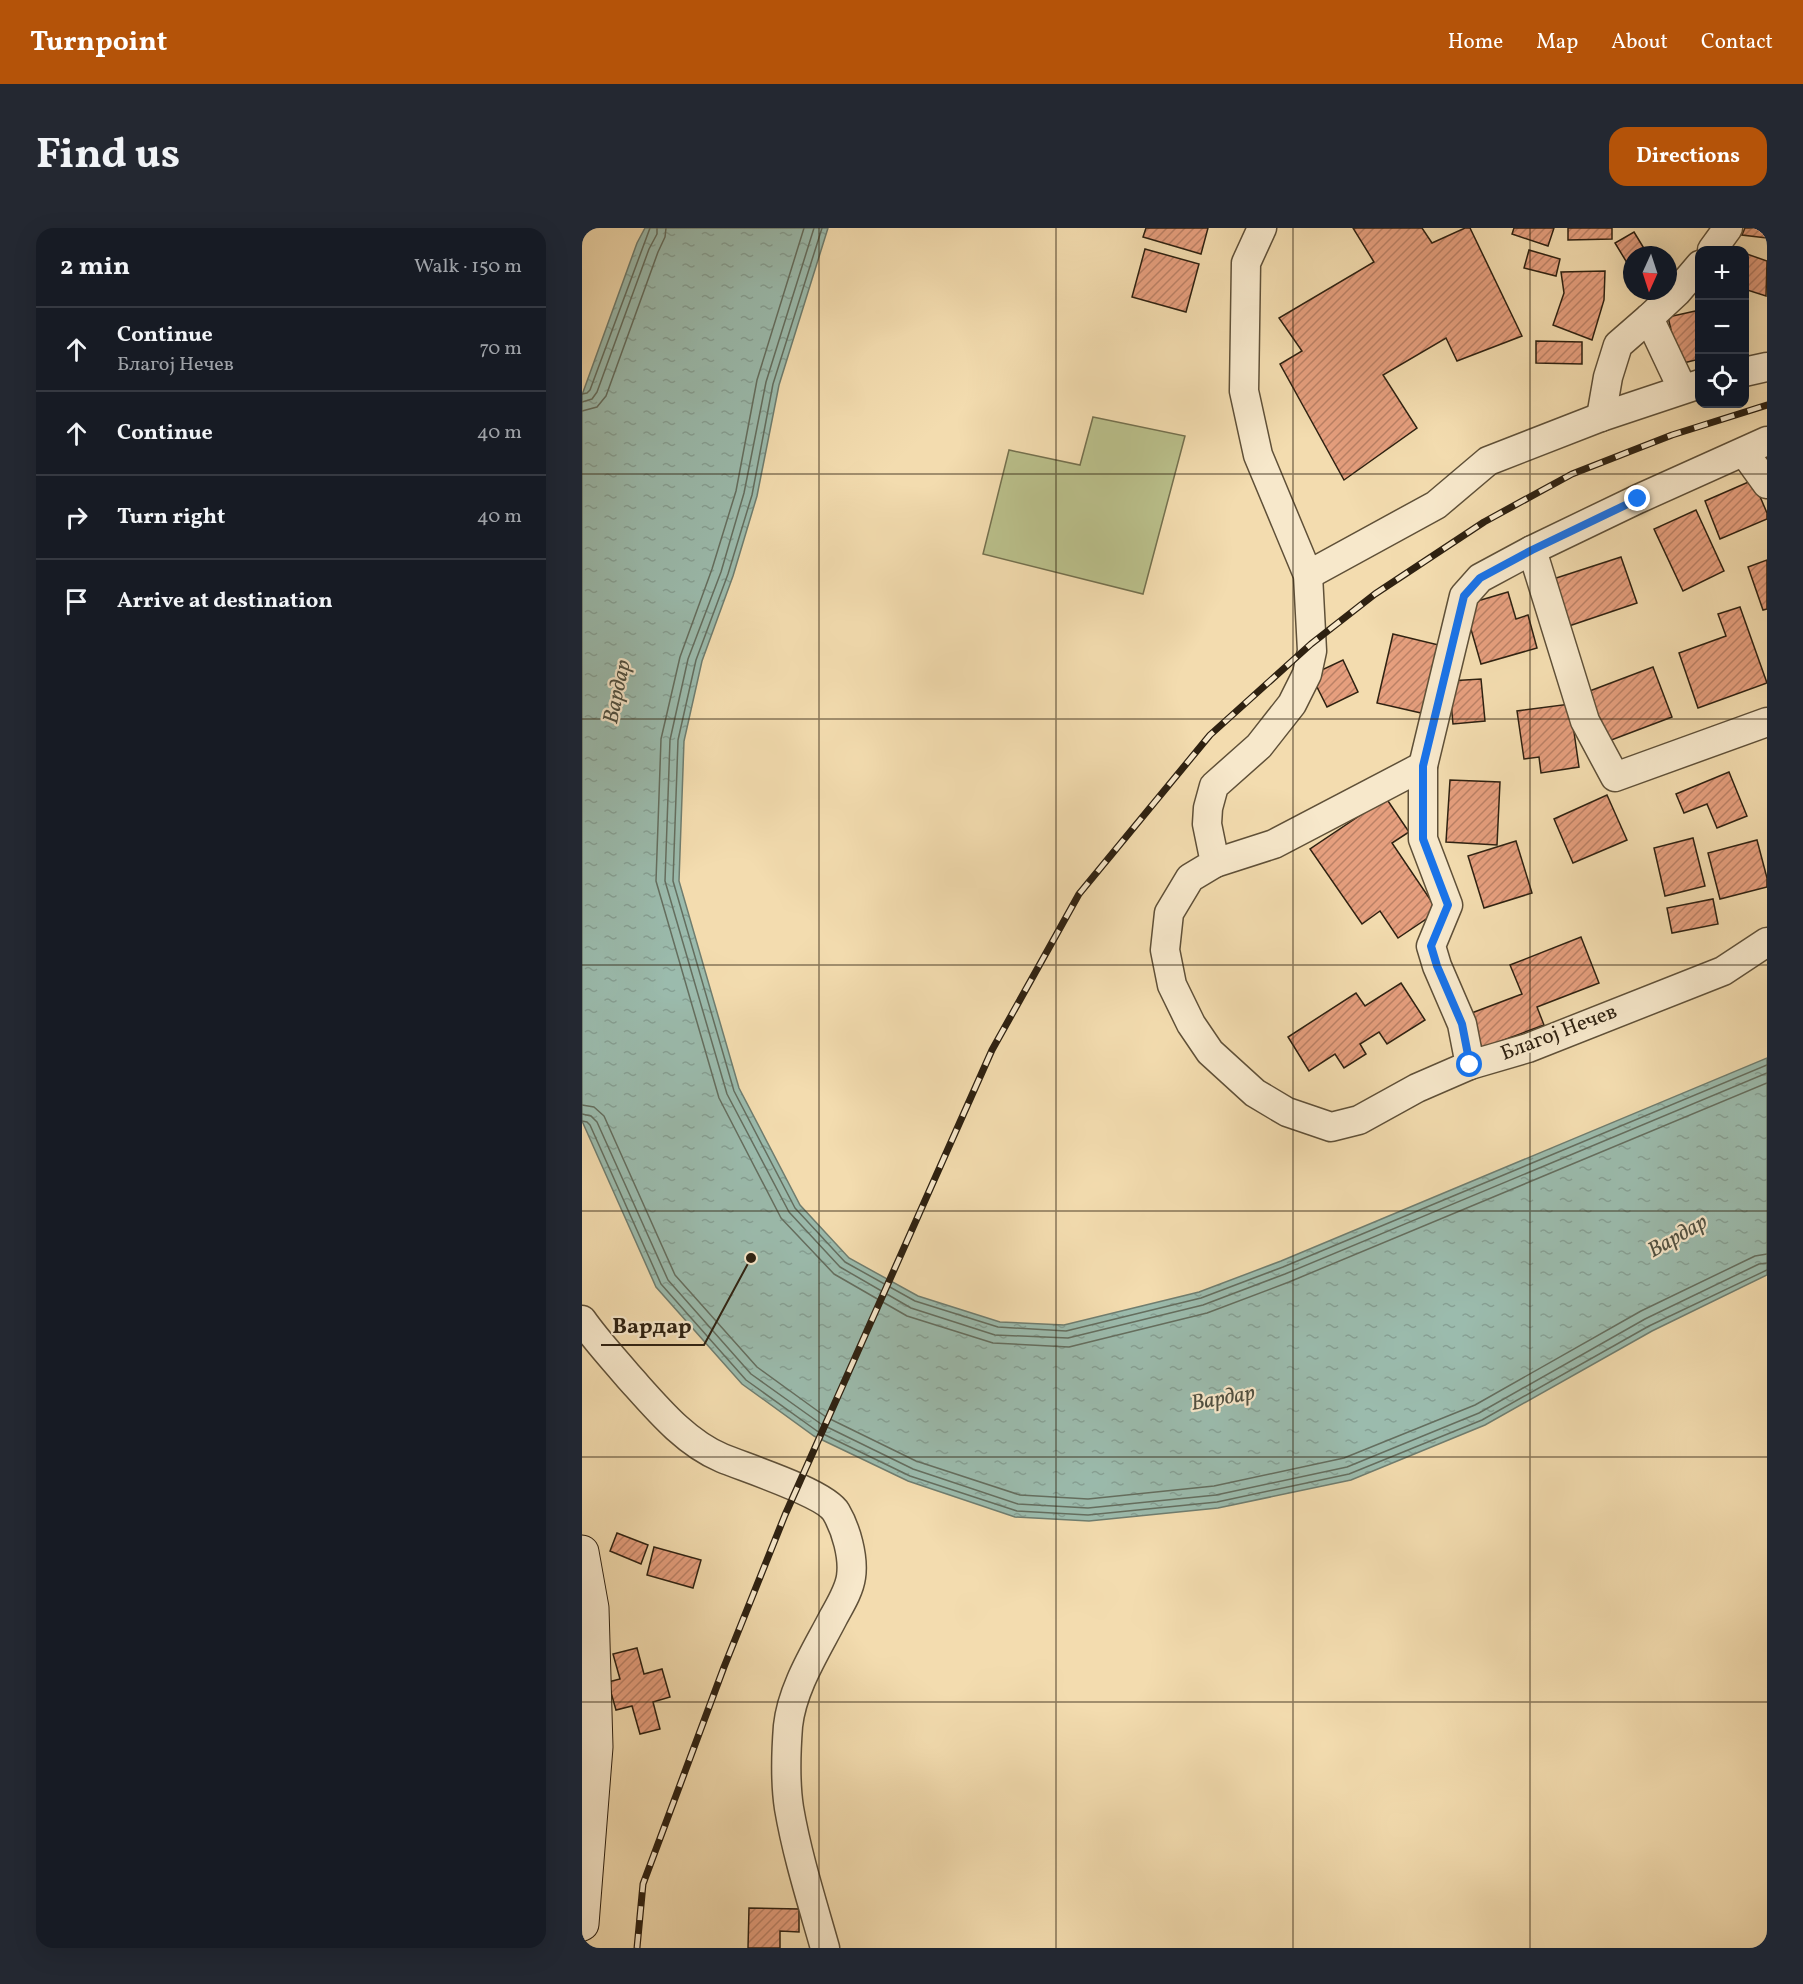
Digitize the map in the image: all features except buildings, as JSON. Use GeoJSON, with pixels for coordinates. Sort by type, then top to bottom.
{"type":"FeatureCollection","features":[{"type":"Feature","properties":{"kind":"main road"},"geometry":{"type":"LineString","coordinates":[[582,1552],[592,1608],[596,1747],[582,1924]]}},
{"type":"Feature","properties":{"kind":"street"},"geometry":{"type":"LineString","coordinates":[[1215,863],[1207,824],[1208,808],[1214,786],[1259,746],[1292,704],[1307,674],[1312,651],[1308,575],[1258,456],[1244,391],[1246,263],[1262,228]]}},
{"type":"Feature","properties":{"kind":"street"},"geometry":{"type":"LineString","coordinates":[[1715,246],[1728,228]]}},
{"type":"Feature","properties":{"kind":"street"},"geometry":{"type":"LineString","coordinates":[[1600,417],[1608,377],[1618,345],[1677,292],[1695,271]]}},
{"type":"Feature","properties":{"kind":"street"},"geometry":{"type":"LineString","coordinates":[[1308,575],[1436,505],[1488,461],[1600,417],[1691,386],[1649,318]]}},
{"type":"Feature","properties":{"kind":"street"},"geometry":{"type":"LineString","coordinates":[[1749,371],[1767,367]]}},
{"type":"Feature","properties":{"kind":"street"},"geometry":{"type":"LineString","coordinates":[[1755,446],[1767,484]]}},
{"type":"Feature","properties":{"kind":"street","name":"Благој Нечев"},"geometry":{"type":"LineString","coordinates":[[1755,446],[1532,550],[1480,578],[1464,596],[1423,766],[1423,839],[1448,905],[1431,946],[1437,966],[1462,1024],[1470,1065],[1528,1048],[1723,971],[1767,942]]}},
{"type":"Feature","properties":{"kind":"street"},"geometry":{"type":"LineString","coordinates":[[1532,550],[1585,721],[1615,777],[1767,722]]}},
{"type":"Feature","properties":{"kind":"street"},"geometry":{"type":"LineString","coordinates":[[1423,766],[1274,844],[1215,863],[1190,878],[1169,913],[1165,950],[1172,985],[1191,1024],[1210,1052],[1255,1093],[1287,1112],[1331,1127],[1359,1119],[1417,1088],[1470,1065]]}},
{"type":"Feature","properties":{"kind":"street"},"geometry":{"type":"LineString","coordinates":[[582,1320],[662,1413],[704,1450],[788,1483],[835,1510],[852,1553],[851,1578],[845,1595],[806,1669],[788,1723],[788,1805],[795,1841],[825,1948]]}},
{"type":"Feature","properties":{"kind":"green space"},"geometry":{"type":"Polygon","coordinates":[[[1093,417],[1185,436],[1143,594],[983,554],[1009,450],[1080,465],[1093,417]]]}},
{"type":"Feature","properties":{"kind":"water"},"geometry":{"type":"Polygon","coordinates":[[[645,228],[828,228],[779,385],[757,496],[733,576],[702,661],[684,741],[679,881],[739,1088],[800,1205],[849,1258],[918,1296],[1000,1322],[1064,1325],[1199,1292],[1281,1261],[1767,1058],[1767,1275],[1652,1331],[1485,1425],[1351,1480],[1218,1508],[1089,1521],[1015,1517],[908,1481],[814,1436],[742,1384],[656,1287],[582,1121],[582,395],[637,243],[645,228]]]}},
{"type":"Feature","properties":{"kind":"railway"},"geometry":{"type":"LineString","coordinates":[[637,1948],[643,1884],[724,1667],[785,1515],[992,1050],[1079,894],[1210,735],[1311,644],[1375,594],[1484,522],[1572,474],[1672,435],[1767,405]]}},
{"type":"Feature","properties":{"kind":"place","name":"Вардар"},"geometry":{"type":"Point","coordinates":[751,1258]}},
{"type":"Feature","properties":{"kind":"route"},"geometry":{"type":"LineString","coordinates":[[1470,1065],[1462,1024],[1437,966],[1431,946],[1448,905],[1423,839],[1423,766],[1464,596],[1480,578],[1638,499]]}}]}
